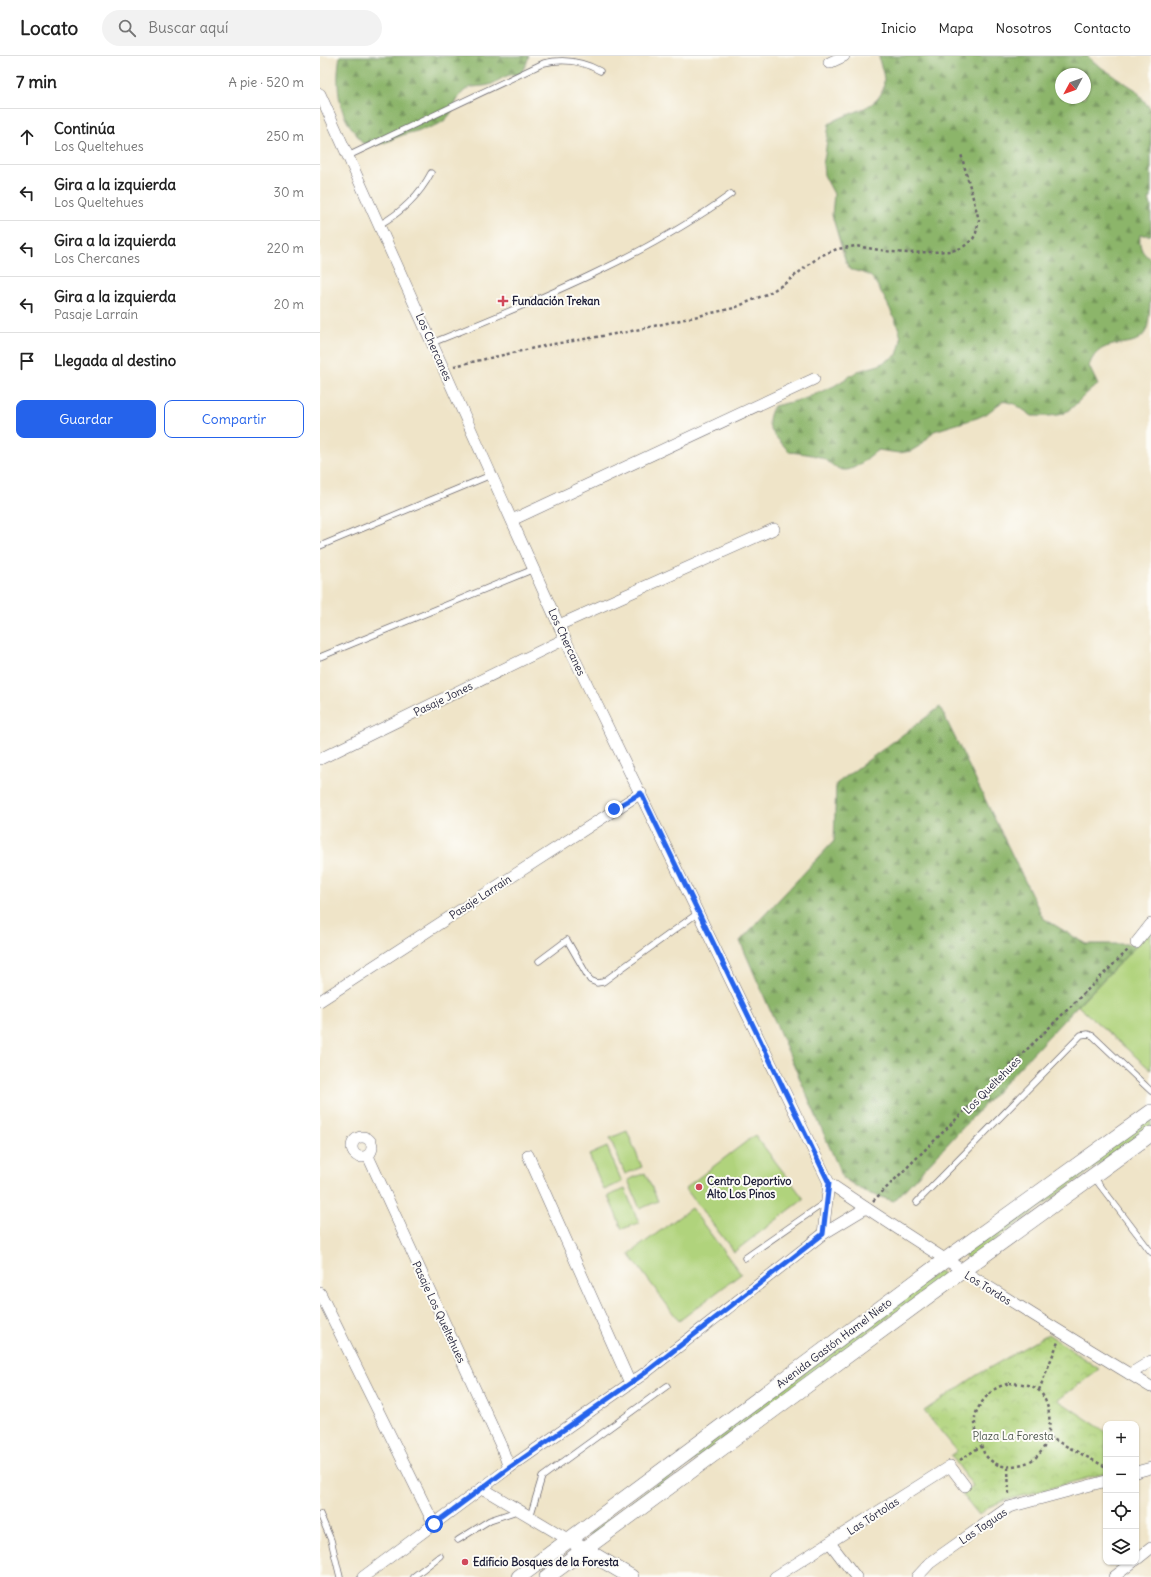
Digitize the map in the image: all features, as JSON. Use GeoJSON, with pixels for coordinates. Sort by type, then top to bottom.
{"type":"FeatureCollection","features":[{"type":"Feature","properties":{"kind":"main road","name":"Avenida Gastón Hamel Nieto"},"geometry":{"type":"LineString","coordinates":[[519,1577],[945,1260],[1151,1112]]}},
{"type":"Feature","properties":{"kind":"main road","name":"Avenida Gastón Hamel Nieto"},"geometry":{"type":"LineString","coordinates":[[547,1577],[962,1271],[1151,1134]]}},
{"type":"Feature","properties":{"kind":"main road"},"geometry":{"type":"LineString","coordinates":[[569,1540],[632,1577]]}},
{"type":"Feature","properties":{"kind":"street"},"geometry":{"type":"LineString","coordinates":[[829,63],[844,56]]}},
{"type":"Feature","properties":{"kind":"street","name":"Los Chercanes"},"geometry":{"type":"LineString","coordinates":[[320,94],[565,639],[829,1183]]}},
{"type":"Feature","properties":{"kind":"street"},"geometry":{"type":"LineString","coordinates":[[512,520],[814,379]]}},
{"type":"Feature","properties":{"kind":"street"},"geometry":{"type":"LineString","coordinates":[[559,625],[774,530]]}},
{"type":"Feature","properties":{"kind":"street","name":"Pasaje Jones"},"geometry":{"type":"LineString","coordinates":[[320,759],[565,639]]}},
{"type":"Feature","properties":{"kind":"street","name":"Pasaje Larraín"},"geometry":{"type":"LineString","coordinates":[[320,1001],[614,809],[641,793]]}},
{"type":"Feature","properties":{"kind":"street"},"geometry":{"type":"LineString","coordinates":[[1136,942],[1151,924]]}},
{"type":"Feature","properties":{"kind":"street"},"geometry":{"type":"LineString","coordinates":[[528,1155],[630,1383]]}},
{"type":"Feature","properties":{"kind":"street","name":"Pasaje Los Queltehues"},"geometry":{"type":"LineString","coordinates":[[368,1156],[502,1448],[509,1468]]}},
{"type":"Feature","properties":{"kind":"street"},"geometry":{"type":"LineString","coordinates":[[823,1234],[829,1183]]}},
{"type":"Feature","properties":{"kind":"street","name":"Los Tordos"},"geometry":{"type":"LineString","coordinates":[[829,1183],[962,1271],[1062,1334],[1151,1387]]}},
{"type":"Feature","properties":{"kind":"street"},"geometry":{"type":"LineString","coordinates":[[363,1577],[509,1468],[645,1373],[823,1234],[866,1208]]}},
{"type":"Feature","properties":{"kind":"street"},"geometry":{"type":"LineString","coordinates":[[320,1293],[434,1524]]}},
{"type":"Feature","properties":{"kind":"street"},"geometry":{"type":"LineString","coordinates":[[1130,1374],[1151,1361]]}},
{"type":"Feature","properties":{"kind":"street"},"geometry":{"type":"LineString","coordinates":[[950,1466],[965,1486]]}},
{"type":"Feature","properties":{"kind":"street","name":"Las Tórtolas"},"geometry":{"type":"LineString","coordinates":[[775,1577],[950,1466]]}},
{"type":"Feature","properties":{"kind":"street"},"geometry":{"type":"LineString","coordinates":[[1139,1471],[1151,1468]]}},
{"type":"Feature","properties":{"kind":"street","name":"Las Taguas"},"geometry":{"type":"LineString","coordinates":[[917,1577],[930,1563],[1009,1507],[1103,1482]]}},
{"type":"Feature","properties":{"kind":"street"},"geometry":{"type":"LineString","coordinates":[[482,1488],[569,1540]]}},
{"type":"Feature","properties":{"kind":"street"},"geometry":{"type":"LineString","coordinates":[[830,1543],[856,1577]]}},
{"type":"Feature","properties":{"kind":"street"},"geometry":{"type":"LineString","coordinates":[[1139,1558],[1151,1548]]}},
{"type":"Feature","properties":{"kind":"street"},"geometry":{"type":"LineString","coordinates":[[1114,1577],[1129,1565]]}},
{"type":"Feature","properties":{"kind":"lane"},"geometry":{"type":"LineString","coordinates":[[348,156],[544,63],[557,60],[569,60],[590,66],[600,71]]}},
{"type":"Feature","properties":{"kind":"lane"},"geometry":{"type":"LineString","coordinates":[[379,226],[391,219],[411,202],[426,183],[431,173]]}},
{"type":"Feature","properties":{"kind":"lane"},"geometry":{"type":"LineString","coordinates":[[432,343],[541,297],[602,268],[694,220],[731,194]]}},
{"type":"Feature","properties":{"kind":"lane"},"geometry":{"type":"LineString","coordinates":[[320,546],[491,475]]}},
{"type":"Feature","properties":{"kind":"lane"},"geometry":{"type":"LineString","coordinates":[[320,657],[534,569]]}},
{"type":"Feature","properties":{"kind":"lane"},"geometry":{"type":"LineString","coordinates":[[538,961],[567,940],[590,980],[597,983],[603,982],[698,913]]}},
{"type":"Feature","properties":{"kind":"lane"},"geometry":{"type":"LineString","coordinates":[[917,1202],[1082,1035],[1088,1034],[1093,1036],[1151,1091]]}},
{"type":"Feature","properties":{"kind":"lane"},"geometry":{"type":"LineString","coordinates":[[1093,1176],[1151,1252]]}},
{"type":"Feature","properties":{"kind":"lane"},"geometry":{"type":"LineString","coordinates":[[745,1258],[827,1201]]}},
{"type":"Feature","properties":{"kind":"lane"},"geometry":{"type":"LineString","coordinates":[[530,1517],[542,1478],[667,1386]]}},
{"type":"Feature","properties":{"kind":"lane"},"geometry":{"type":"LineString","coordinates":[[458,1540],[490,1520],[520,1510]]}},
{"type":"Feature","properties":{"kind":"lane"},"geometry":{"type":"LineString","coordinates":[[320,1514],[331,1540],[340,1577]]}},
{"type":"Feature","properties":{"kind":"lane"},"geometry":{"type":"LineString","coordinates":[[413,1577],[440,1556]]}},
{"type":"Feature","properties":{"kind":"path"},"geometry":{"type":"LineString","coordinates":[[444,368],[548,345],[627,332],[734,308],[768,293],[789,280],[820,256],[837,248],[856,246],[892,252],[910,253],[950,251],[962,248],[973,239],[979,220],[961,154]]}},
{"type":"Feature","properties":{"kind":"path","name":"Los Queltehues"},"geometry":{"type":"LineString","coordinates":[[866,1208],[1136,942]]}},
{"type":"Feature","properties":{"kind":"path"},"geometry":{"type":"LineString","coordinates":[[1039,1390],[1062,1334]]}},
{"type":"Feature","properties":{"kind":"path"},"geometry":{"type":"LineString","coordinates":[[1009,1383],[1027,1385],[1039,1390],[1046,1402],[1050,1416],[1049,1437],[1035,1459],[1025,1464],[1008,1467],[997,1465],[986,1457],[981,1446],[975,1417],[982,1402],[995,1389],[1009,1383]]}},
{"type":"Feature","properties":{"kind":"path"},"geometry":{"type":"LineString","coordinates":[[1049,1437],[1103,1465]]}},
{"type":"Feature","properties":{"kind":"path"},"geometry":{"type":"LineString","coordinates":[[950,1466],[981,1446]]}},
{"type":"Feature","properties":{"kind":"path"},"geometry":{"type":"LineString","coordinates":[[1008,1467],[1009,1507]]}},
{"type":"Feature","properties":{"kind":"green space"},"geometry":{"type":"Polygon","coordinates":[[[340,56],[529,56],[526,65],[520,74],[502,78],[492,84],[473,87],[463,92],[448,117],[435,126],[405,134],[383,143],[369,144],[362,143],[344,116],[338,90],[340,56]]]}},
{"type":"Feature","properties":{"kind":"green space"},"geometry":{"type":"Polygon","coordinates":[[[879,56],[1087,56],[1099,66],[1136,90],[1151,110],[1151,198],[1149,199],[1151,206],[1151,235],[1140,235],[1140,246],[1143,252],[1151,259],[1149,314],[1147,329],[1142,337],[1135,341],[1102,349],[1094,355],[1089,366],[1098,385],[1064,413],[1053,416],[1032,416],[1015,404],[1003,401],[986,414],[977,418],[934,431],[921,445],[911,451],[899,453],[878,450],[856,466],[848,470],[843,470],[835,467],[820,457],[809,454],[789,452],[775,436],[769,420],[774,406],[804,399],[834,386],[858,371],[879,365],[897,355],[901,337],[896,322],[882,294],[870,276],[849,269],[845,259],[832,215],[834,194],[824,175],[823,164],[829,124],[872,104],[883,90],[884,77],[879,56]]]}},
{"type":"Feature","properties":{"kind":"green space"},"geometry":{"type":"Polygon","coordinates":[[[940,707],[1043,918],[1086,944],[1138,944],[1078,1005],[894,1201],[867,1193],[843,1178],[740,941],[834,841],[836,784],[940,707]]]}},
{"type":"Feature","properties":{"kind":"green space"},"geometry":{"type":"Polygon","coordinates":[[[1151,930],[1151,1070],[1078,1006],[1151,930]]]}},
{"type":"Feature","properties":{"kind":"green space"},"geometry":{"type":"Polygon","coordinates":[[[1151,1118],[1151,1126],[969,1259],[965,1256],[965,1253],[1151,1118]]]}},
{"type":"Feature","properties":{"kind":"green space"},"geometry":{"type":"Polygon","coordinates":[[[627,1131],[642,1167],[625,1174],[610,1138],[627,1131]]]}},
{"type":"Feature","properties":{"kind":"green space"},"geometry":{"type":"Polygon","coordinates":[[[755,1135],[804,1199],[734,1252],[685,1188],[755,1135]]]}},
{"type":"Feature","properties":{"kind":"green space"},"geometry":{"type":"Polygon","coordinates":[[[607,1147],[622,1182],[604,1190],[589,1155],[607,1147]]]}},
{"type":"Feature","properties":{"kind":"green space"},"geometry":{"type":"Polygon","coordinates":[[[645,1173],[658,1201],[640,1209],[628,1180],[645,1173]]]}},
{"type":"Feature","properties":{"kind":"green space"},"geometry":{"type":"Polygon","coordinates":[[[625,1189],[639,1223],[622,1229],[608,1196],[625,1189]]]}},
{"type":"Feature","properties":{"kind":"green space"},"geometry":{"type":"Polygon","coordinates":[[[691,1208],[741,1274],[679,1321],[629,1254],[691,1208]]]}},
{"type":"Feature","properties":{"kind":"green space"},"geometry":{"type":"Polygon","coordinates":[[[939,1271],[944,1277],[591,1536],[589,1534],[939,1271]]]}},
{"type":"Feature","properties":{"kind":"green space","name":"Plaza La Foresta"},"geometry":{"type":"Polygon","coordinates":[[[1048,1334],[1099,1369],[1058,1400],[1103,1430],[1103,1474],[1003,1501],[988,1507],[979,1515],[962,1494],[973,1486],[951,1455],[957,1451],[924,1411],[977,1375],[1048,1334]]]}},
{"type":"Feature","properties":{"kind":"place","name":"Fundación Trekan"},"geometry":{"type":"Point","coordinates":[503,301]}},
{"type":"Feature","properties":{"kind":"place","name":"Centro Deportivo Alto Los Pinos"},"geometry":{"type":"Point","coordinates":[699,1187]}},
{"type":"Feature","properties":{"kind":"place","name":"Edificio Bosques de la Foresta"},"geometry":{"type":"Point","coordinates":[465,1562]}},
{"type":"Feature","properties":{"kind":"route"},"geometry":{"type":"LineString","coordinates":[[434,1524],[509,1468],[645,1373],[823,1234],[829,1183],[641,793],[614,809]]}}]}
